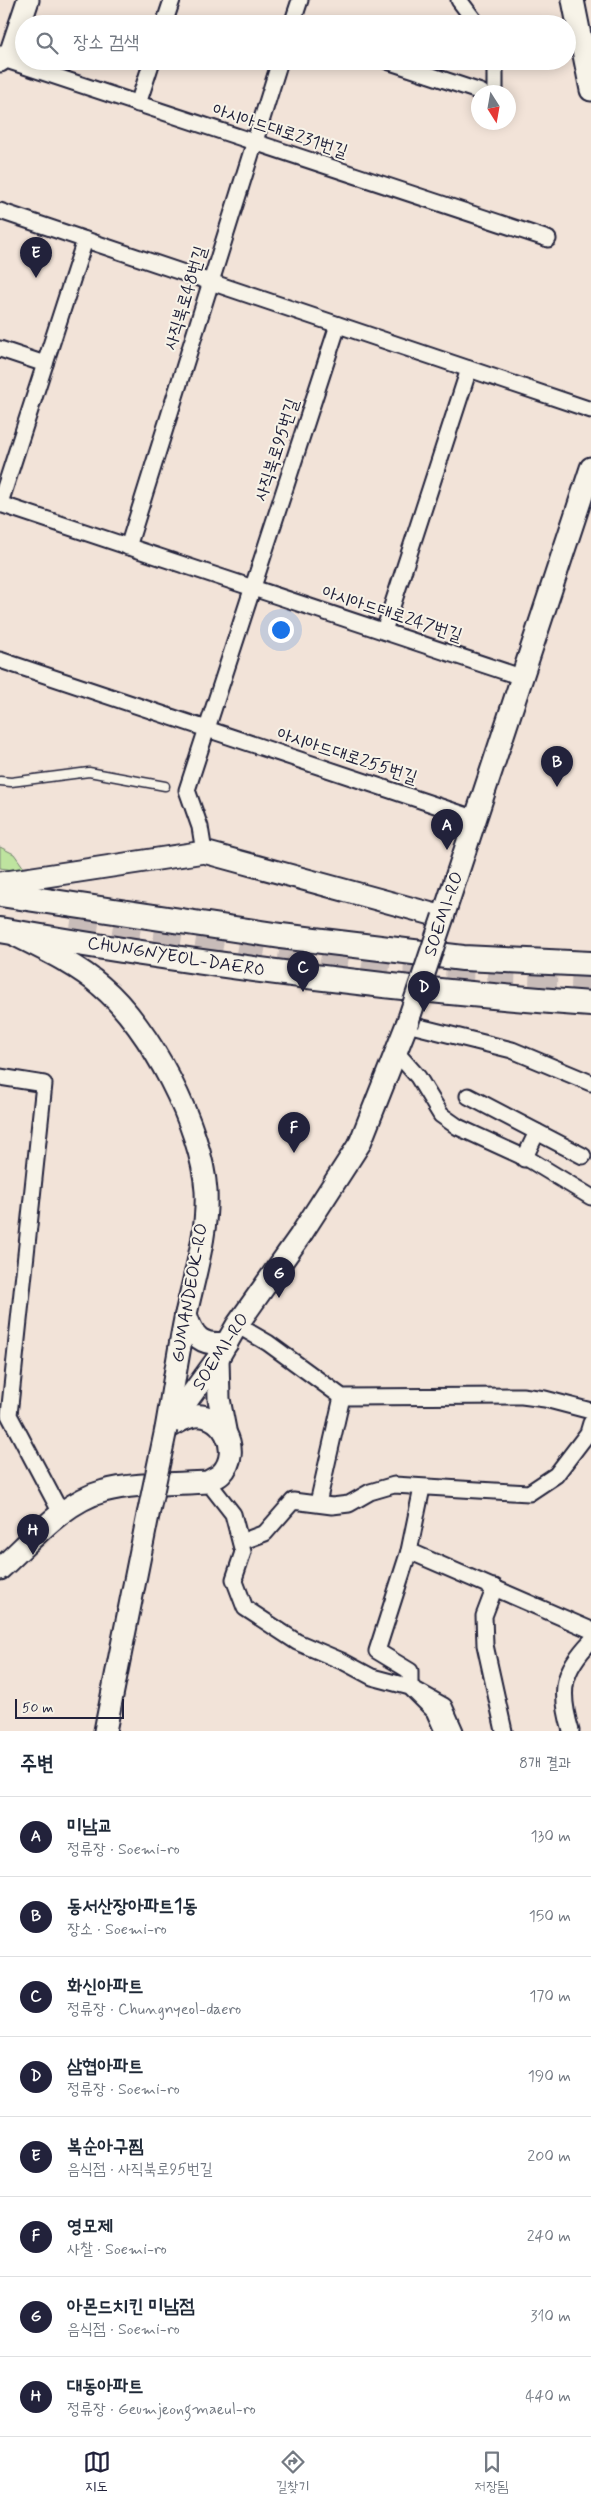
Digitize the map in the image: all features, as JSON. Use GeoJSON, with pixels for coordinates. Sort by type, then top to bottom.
{"type":"FeatureCollection","features":[{"type":"Feature","properties":{"kind":"main road"},"geometry":{"type":"LineString","coordinates":[[23,15],[28,0]]}},
{"type":"Feature","properties":{"kind":"main road"},"geometry":{"type":"LineString","coordinates":[[573,0],[591,90]]}},
{"type":"Feature","properties":{"kind":"main road"},"geometry":{"type":"LineString","coordinates":[[1,59],[11,51],[15,39]]}},
{"type":"Feature","properties":{"kind":"main road","name":"SOEMI-RO"},"geometry":{"type":"LineString","coordinates":[[166,1429],[300,1236],[360,1143],[407,1024],[477,819],[521,676],[591,468]]}},
{"type":"Feature","properties":{"kind":"main road"},"geometry":{"type":"LineString","coordinates":[[0,883],[204,852],[443,917]]}},
{"type":"Feature","properties":{"kind":"main road","name":"CHUNGNYEOL-DAERO"},"geometry":{"type":"LineString","coordinates":[[0,894],[281,936],[463,958],[591,964]]}},
{"type":"Feature","properties":{"kind":"main road","name":"CHUNGNYEOL-DAERO"},"geometry":{"type":"LineString","coordinates":[[4,930],[223,965],[396,988],[591,1004]]}},
{"type":"Feature","properties":{"kind":"main road","name":"GUMANDEOK-RO"},"geometry":{"type":"LineString","coordinates":[[4,930],[57,956],[101,985],[132,1017],[167,1072],[197,1147],[206,1190],[204,1232],[186,1314],[166,1429],[105,1731]]}},
{"type":"Feature","properties":{"kind":"main road"},"geometry":{"type":"LineString","coordinates":[[0,1569],[61,1513],[80,1501],[104,1491],[208,1482],[222,1473],[230,1459],[230,1443],[225,1430],[219,1399],[227,1342],[212,1345],[201,1340],[191,1330],[186,1314]]}},
{"type":"Feature","properties":{"kind":"main road"},"geometry":{"type":"LineString","coordinates":[[166,1429],[190,1417],[202,1416],[216,1422],[225,1430]]}},
{"type":"Feature","properties":{"kind":"street"},"geometry":{"type":"LineString","coordinates":[[167,15],[172,0]]}},
{"type":"Feature","properties":{"kind":"street"},"geometry":{"type":"LineString","coordinates":[[295,15],[300,0]]}},
{"type":"Feature","properties":{"kind":"street"},"geometry":{"type":"LineString","coordinates":[[458,0],[470,15]]}},
{"type":"Feature","properties":{"kind":"street","name":"아시아드대로231번길"},"geometry":{"type":"LineString","coordinates":[[1,59],[15,64]]}},
{"type":"Feature","properties":{"kind":"street","name":"아시아드대로231번길"},"geometry":{"type":"LineString","coordinates":[[34,70],[548,239]]}},
{"type":"Feature","properties":{"kind":"street"},"geometry":{"type":"LineString","coordinates":[[138,104],[149,70]]}},
{"type":"Feature","properties":{"kind":"street","name":"사직북로48번길"},"geometry":{"type":"LineString","coordinates":[[128,547],[277,70]]}},
{"type":"Feature","properties":{"kind":"street"},"geometry":{"type":"LineString","coordinates":[[414,70],[471,89]]}},
{"type":"Feature","properties":{"kind":"street"},"geometry":{"type":"LineString","coordinates":[[495,70],[495,85]]}},
{"type":"Feature","properties":{"kind":"street"},"geometry":{"type":"LineString","coordinates":[[0,211],[591,410]]}},
{"type":"Feature","properties":{"kind":"street"},"geometry":{"type":"LineString","coordinates":[[0,504],[85,240]]}},
{"type":"Feature","properties":{"kind":"street","name":"사직북로95번길"},"geometry":{"type":"LineString","coordinates":[[252,588],[338,325]]}},
{"type":"Feature","properties":{"kind":"street"},"geometry":{"type":"LineString","coordinates":[[0,349],[45,364]]}},
{"type":"Feature","properties":{"kind":"street"},"geometry":{"type":"LineString","coordinates":[[384,631],[469,369]]}},
{"type":"Feature","properties":{"kind":"street","name":"아시아드대로247번길"},"geometry":{"type":"LineString","coordinates":[[0,504],[521,676]]}},
{"type":"Feature","properties":{"kind":"street"},"geometry":{"type":"LineString","coordinates":[[204,852],[200,827],[187,790],[252,588]]}},
{"type":"Feature","properties":{"kind":"street","name":"아시아드대로255번길"},"geometry":{"type":"LineString","coordinates":[[0,660],[477,819]]}},
{"type":"Feature","properties":{"kind":"street"},"geometry":{"type":"LineString","coordinates":[[407,1024],[512,1050],[591,1083]]}},
{"type":"Feature","properties":{"kind":"street"},"geometry":{"type":"LineString","coordinates":[[396,1052],[418,1077],[441,1116],[458,1127],[525,1158],[591,1197]]}},
{"type":"Feature","properties":{"kind":"street"},"geometry":{"type":"LineString","coordinates":[[0,1077],[44,1084],[9,1415],[61,1513]]}},
{"type":"Feature","properties":{"kind":"street"},"geometry":{"type":"LineString","coordinates":[[468,1096],[582,1156]]}},
{"type":"Feature","properties":{"kind":"street"},"geometry":{"type":"LineString","coordinates":[[525,1158],[537,1132]]}},
{"type":"Feature","properties":{"kind":"street"},"geometry":{"type":"LineString","coordinates":[[227,1342],[268,1343],[342,1396],[522,1396],[545,1399],[591,1411]]}},
{"type":"Feature","properties":{"kind":"street"},"geometry":{"type":"LineString","coordinates":[[318,1503],[342,1396]]}},
{"type":"Feature","properties":{"kind":"street"},"geometry":{"type":"LineString","coordinates":[[241,1542],[265,1533],[293,1501],[332,1506],[349,1504],[370,1492],[394,1485],[529,1493],[556,1475],[588,1433],[591,1423]]}},
{"type":"Feature","properties":{"kind":"street"},"geometry":{"type":"LineString","coordinates":[[208,1482],[233,1514],[243,1552],[234,1579],[245,1608],[297,1642],[344,1662],[372,1677],[410,1687],[444,1706],[455,1731]]}},
{"type":"Feature","properties":{"kind":"street"},"geometry":{"type":"LineString","coordinates":[[422,1488],[409,1551],[377,1651],[410,1671],[410,1687],[434,1711],[443,1731]]}},
{"type":"Feature","properties":{"kind":"street"},"geometry":{"type":"LineString","coordinates":[[409,1551],[591,1630]]}},
{"type":"Feature","properties":{"kind":"street"},"geometry":{"type":"LineString","coordinates":[[495,1587],[484,1616],[485,1645],[504,1731]]}},
{"type":"Feature","properties":{"kind":"street"},"geometry":{"type":"LineString","coordinates":[[571,1731],[567,1719],[563,1686],[573,1659],[591,1641]]}},
{"type":"Feature","properties":{"kind":"lane"},"geometry":{"type":"LineString","coordinates":[[0,780],[12,782],[89,772],[165,786]]}},
{"type":"Feature","properties":{"kind":"green space"},"geometry":{"type":"Polygon","coordinates":[[[0,847],[14,854],[24,868],[13,870],[0,868],[0,847]]]}},
{"type":"Feature","properties":{"kind":"tunnel"},"geometry":{"type":"LineString","coordinates":[[72,916],[394,970],[591,976]]}},
{"type":"Feature","properties":{"kind":"place","name":"복순아구찜"},"geometry":{"type":"Point","coordinates":[36,278]}},
{"type":"Feature","properties":{"kind":"place","name":"동서산장아파트1동"},"geometry":{"type":"Point","coordinates":[557,787]}},
{"type":"Feature","properties":{"kind":"place","name":"미남교"},"geometry":{"type":"Point","coordinates":[447,850]}},
{"type":"Feature","properties":{"kind":"place","name":"화신아파트"},"geometry":{"type":"Point","coordinates":[303,992]}},
{"type":"Feature","properties":{"kind":"place","name":"삼협아파트"},"geometry":{"type":"Point","coordinates":[424,1012]}},
{"type":"Feature","properties":{"kind":"place","name":"영모제"},"geometry":{"type":"Point","coordinates":[294,1153]}},
{"type":"Feature","properties":{"kind":"place","name":"아몬드치킨 미남점"},"geometry":{"type":"Point","coordinates":[279,1298]}},
{"type":"Feature","properties":{"kind":"place","name":"대동아파트"},"geometry":{"type":"Point","coordinates":[33,1555]}}]}
